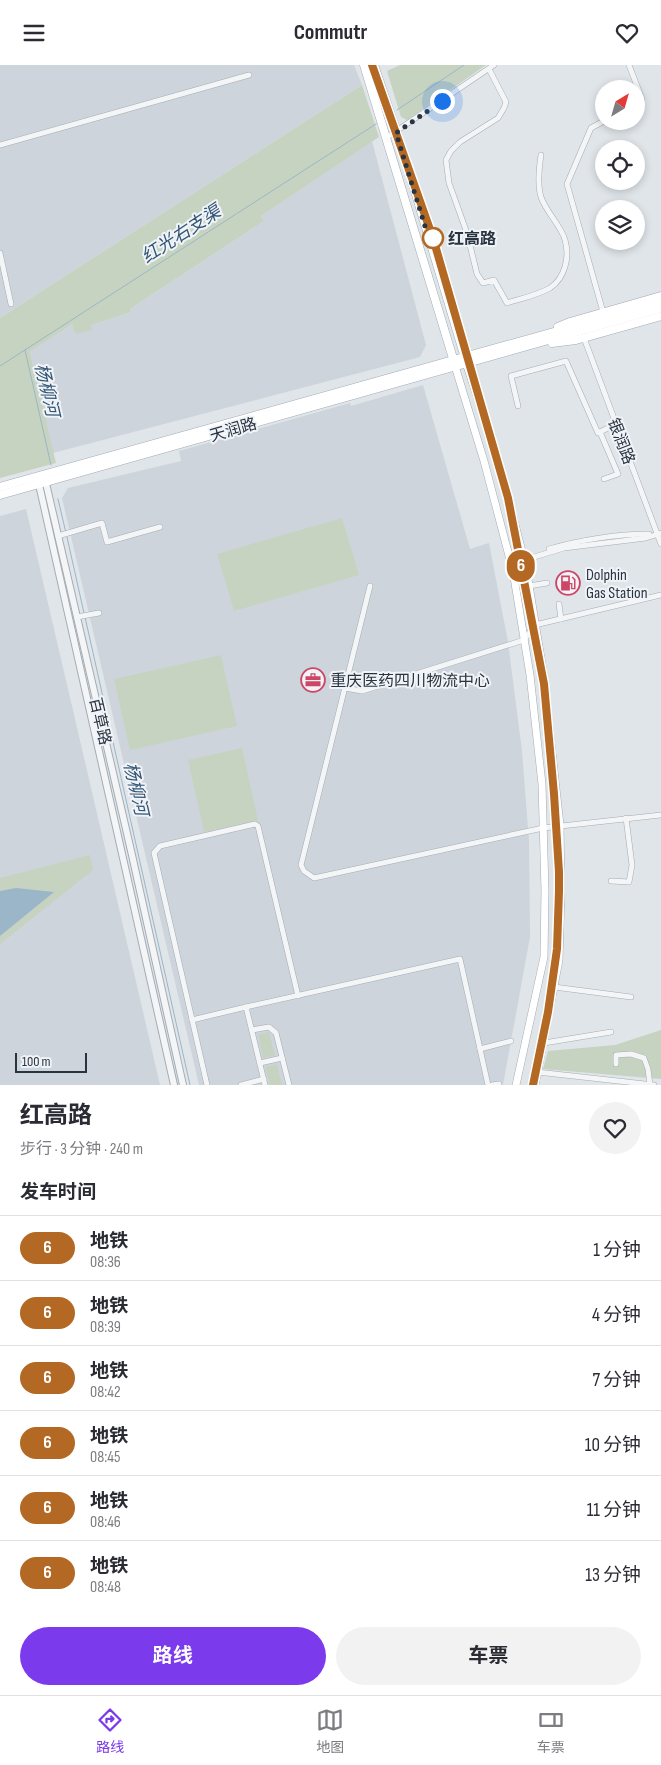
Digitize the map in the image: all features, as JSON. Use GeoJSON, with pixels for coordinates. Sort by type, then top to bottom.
{"type":"FeatureCollection","features":[{"type":"Feature","properties":{"kind":"main road"},"geometry":{"type":"LineString","coordinates":[[364,65],[484,461],[511,562],[524,640],[541,774],[545,891],[544,957],[516,1085]]}},
{"type":"Feature","properties":{"kind":"main road"},"geometry":{"type":"LineString","coordinates":[[374,65],[465,360],[498,459],[524,558],[543,671],[560,825],[561,893],[559,960],[544,1043],[534,1085]]}},
{"type":"Feature","properties":{"kind":"main road"},"geometry":{"type":"LineString","coordinates":[[527,343],[570,322],[661,296]]}},
{"type":"Feature","properties":{"kind":"main road"},"geometry":{"type":"LineString","coordinates":[[527,343],[661,302]]}},
{"type":"Feature","properties":{"kind":"main road"},"geometry":{"type":"LineString","coordinates":[[454,363],[661,308]]}},
{"type":"Feature","properties":{"kind":"main road"},"geometry":{"type":"LineString","coordinates":[[527,343],[584,338],[661,316]]}},
{"type":"Feature","properties":{"kind":"main road","name":"天润路"},"geometry":{"type":"LineString","coordinates":[[0,487],[41,479],[454,363]]}},
{"type":"Feature","properties":{"kind":"main road","name":"天润路"},"geometry":{"type":"LineString","coordinates":[[0,495],[41,479]]}},
{"type":"Feature","properties":{"kind":"street"},"geometry":{"type":"LineString","coordinates":[[386,138],[494,65]]}},
{"type":"Feature","properties":{"kind":"street"},"geometry":{"type":"LineString","coordinates":[[629,65],[635,80]]}},
{"type":"Feature","properties":{"kind":"street"},"geometry":{"type":"LineString","coordinates":[[489,69],[506,102],[504,108],[498,118],[470,135],[451,151],[446,160],[447,172],[477,274],[483,283],[494,280],[507,303],[549,289],[557,283],[564,271],[567,256],[565,239],[546,209],[540,195],[538,180],[541,155]]}},
{"type":"Feature","properties":{"kind":"street"},"geometry":{"type":"LineString","coordinates":[[0,145],[249,75]]}},
{"type":"Feature","properties":{"kind":"street"},"geometry":{"type":"LineString","coordinates":[[595,126],[590,128],[567,184],[603,313]]}},
{"type":"Feature","properties":{"kind":"street"},"geometry":{"type":"LineString","coordinates":[[0,253],[12,304]]}},
{"type":"Feature","properties":{"kind":"street","name":"银润路"},"geometry":{"type":"LineString","coordinates":[[584,338],[659,534],[661,544]]}},
{"type":"Feature","properties":{"kind":"street"},"geometry":{"type":"LineString","coordinates":[[518,406],[511,376],[566,361],[618,474],[604,479]]}},
{"type":"Feature","properties":{"kind":"street"},"geometry":{"type":"LineString","coordinates":[[600,432],[616,424]]}},
{"type":"Feature","properties":{"kind":"street","name":"百草路"},"geometry":{"type":"LineString","coordinates":[[41,479],[63,534],[183,1085]]}},
{"type":"Feature","properties":{"kind":"street","name":"百草路"},"geometry":{"type":"LineString","coordinates":[[41,479],[174,1085]]}},
{"type":"Feature","properties":{"kind":"street"},"geometry":{"type":"LineString","coordinates":[[63,534],[102,523],[107,542],[160,527]]}},
{"type":"Feature","properties":{"kind":"street"},"geometry":{"type":"LineString","coordinates":[[511,562],[582,545],[659,534]]}},
{"type":"Feature","properties":{"kind":"street"},"geometry":{"type":"LineString","coordinates":[[529,586],[547,583]]}},
{"type":"Feature","properties":{"kind":"street"},"geometry":{"type":"LineString","coordinates":[[370,586],[301,865],[304,871],[314,879],[543,827],[661,815]]}},
{"type":"Feature","properties":{"kind":"street"},"geometry":{"type":"LineString","coordinates":[[345,688],[362,691],[524,640],[535,625],[661,595]]}},
{"type":"Feature","properties":{"kind":"street"},"geometry":{"type":"LineString","coordinates":[[558,604],[561,619]]}},
{"type":"Feature","properties":{"kind":"street"},"geometry":{"type":"LineString","coordinates":[[82,616],[99,613]]}},
{"type":"Feature","properties":{"kind":"street"},"geometry":{"type":"LineString","coordinates":[[611,881],[629,882],[632,865],[626,818]]}},
{"type":"Feature","properties":{"kind":"street"},"geometry":{"type":"LineString","coordinates":[[207,1085],[154,853],[160,846],[255,824],[258,826],[298,996]]}},
{"type":"Feature","properties":{"kind":"street"},"geometry":{"type":"LineString","coordinates":[[192,1020],[460,959],[488,1085]]}},
{"type":"Feature","properties":{"kind":"street"},"geometry":{"type":"LineString","coordinates":[[554,987],[631,997]]}},
{"type":"Feature","properties":{"kind":"street"},"geometry":{"type":"LineString","coordinates":[[241,1085],[265,1082],[246,1007]]}},
{"type":"Feature","properties":{"kind":"street"},"geometry":{"type":"LineString","coordinates":[[252,1030],[269,1027],[276,1033],[289,1085]]}},
{"type":"Feature","properties":{"kind":"street"},"geometry":{"type":"LineString","coordinates":[[544,1043],[611,1032]]}},
{"type":"Feature","properties":{"kind":"street"},"geometry":{"type":"LineString","coordinates":[[480,1049],[511,1041]]}},
{"type":"Feature","properties":{"kind":"street"},"geometry":{"type":"LineString","coordinates":[[616,1064],[616,1055],[632,1053],[644,1058],[648,1069],[650,1085]]}},
{"type":"Feature","properties":{"kind":"street"},"geometry":{"type":"LineString","coordinates":[[260,1063],[282,1058]]}},
{"type":"Feature","properties":{"kind":"street"},"geometry":{"type":"LineString","coordinates":[[537,1072],[654,1085]]}},
{"type":"Feature","properties":{"kind":"street"},"geometry":{"type":"LineString","coordinates":[[492,1085],[499,1083]]}},
{"type":"Feature","properties":{"kind":"shaded area"},"geometry":{"type":"Polygon","coordinates":[[[0,65],[354,65],[362,85],[0,318],[0,65]]]}},
{"type":"Feature","properties":{"kind":"shaded area"},"geometry":{"type":"Polygon","coordinates":[[[372,141],[426,345],[420,357],[53,453],[30,352],[72,323],[75,334],[90,325],[131,312],[130,309],[264,221],[261,216],[372,141]]]}},
{"type":"Feature","properties":{"kind":"shaded area"},"geometry":{"type":"Polygon","coordinates":[[[423,385],[470,549],[489,543],[508,642],[522,751],[529,841],[530,937],[503,1085],[199,1085],[62,498],[68,488],[181,461],[179,451],[350,403],[351,406],[423,385]]]}},
{"type":"Feature","properties":{"kind":"shaded area"},"geometry":{"type":"Polygon","coordinates":[[[26,509],[160,1085],[0,1085],[0,516],[26,509]]]}},
{"type":"Feature","properties":{"kind":"green space"},"geometry":{"type":"Polygon","coordinates":[[[400,65],[486,65],[407,120],[401,117],[387,71],[400,65]]]}},
{"type":"Feature","properties":{"kind":"green space"},"geometry":{"type":"Polygon","coordinates":[[[362,85],[379,137],[261,216],[264,221],[130,309],[131,312],[91,325],[92,330],[75,334],[72,324],[30,352],[56,463],[0,478],[0,318],[362,85]]]}},
{"type":"Feature","properties":{"kind":"green space"},"geometry":{"type":"Polygon","coordinates":[[[342,518],[359,575],[234,611],[217,554],[342,518]]]}},
{"type":"Feature","properties":{"kind":"green space"},"geometry":{"type":"Polygon","coordinates":[[[221,655],[237,726],[130,750],[114,679],[221,655]]]}},
{"type":"Feature","properties":{"kind":"green space"},"geometry":{"type":"Polygon","coordinates":[[[242,748],[258,820],[204,832],[188,760],[242,748]]]}},
{"type":"Feature","properties":{"kind":"green space"},"geometry":{"type":"Polygon","coordinates":[[[90,855],[93,870],[0,944],[0,878],[90,855]]]}},
{"type":"Feature","properties":{"kind":"green space"},"geometry":{"type":"Polygon","coordinates":[[[661,1030],[661,1079],[543,1069],[548,1051],[615,1045],[661,1030]]]}},
{"type":"Feature","properties":{"kind":"green space"},"geometry":{"type":"Polygon","coordinates":[[[269,1032],[275,1055],[263,1058],[258,1035],[269,1032]]]}},
{"type":"Feature","properties":{"kind":"green space"},"geometry":{"type":"Polygon","coordinates":[[[277,1064],[282,1085],[270,1085],[265,1067],[277,1064]]]}},
{"type":"Feature","properties":{"kind":"water"},"geometry":{"type":"Polygon","coordinates":[[[16,888],[54,892],[0,936],[0,891],[16,888]]]}},
{"type":"Feature","properties":{"kind":"waterway","name":"红光右支渠"},"geometry":{"type":"LineString","coordinates":[[397,110],[464,65]]}},
{"type":"Feature","properties":{"kind":"waterway","name":"红光右支渠"},"geometry":{"type":"LineString","coordinates":[[0,366],[376,124]]}},
{"type":"Feature","properties":{"kind":"waterway","name":"杨柳河"},"geometry":{"type":"LineString","coordinates":[[25,350],[51,465]]}},
{"type":"Feature","properties":{"kind":"waterway","name":"杨柳河"},"geometry":{"type":"LineString","coordinates":[[58,499],[66,533]]}},
{"type":"Feature","properties":{"kind":"waterway","name":"杨柳河"},"geometry":{"type":"LineString","coordinates":[[67,537],[84,613]]}},
{"type":"Feature","properties":{"kind":"waterway","name":"杨柳河"},"geometry":{"type":"LineString","coordinates":[[85,617],[190,1085]]}},
{"type":"Feature","properties":{"kind":"metro line","name":"6"},"geometry":{"type":"LineString","coordinates":[[372,65],[433,238],[508,498],[544,684],[554,794],[559,891],[557,949],[548,1012],[533,1085]]}},
{"type":"Feature","properties":{"kind":"place","name":"红高路"},"geometry":{"type":"Point","coordinates":[433,238]}},
{"type":"Feature","properties":{"kind":"place","name":"Dolphin Gas Station"},"geometry":{"type":"Point","coordinates":[568,583]}},
{"type":"Feature","properties":{"kind":"place","name":"重庆医药四川物流中心"},"geometry":{"type":"Point","coordinates":[313,680]}},
{"type":"Feature","properties":{"kind":"route"},"geometry":{"type":"LineString","coordinates":[[433,238],[429,239],[396,133],[442,101]]}}]}
